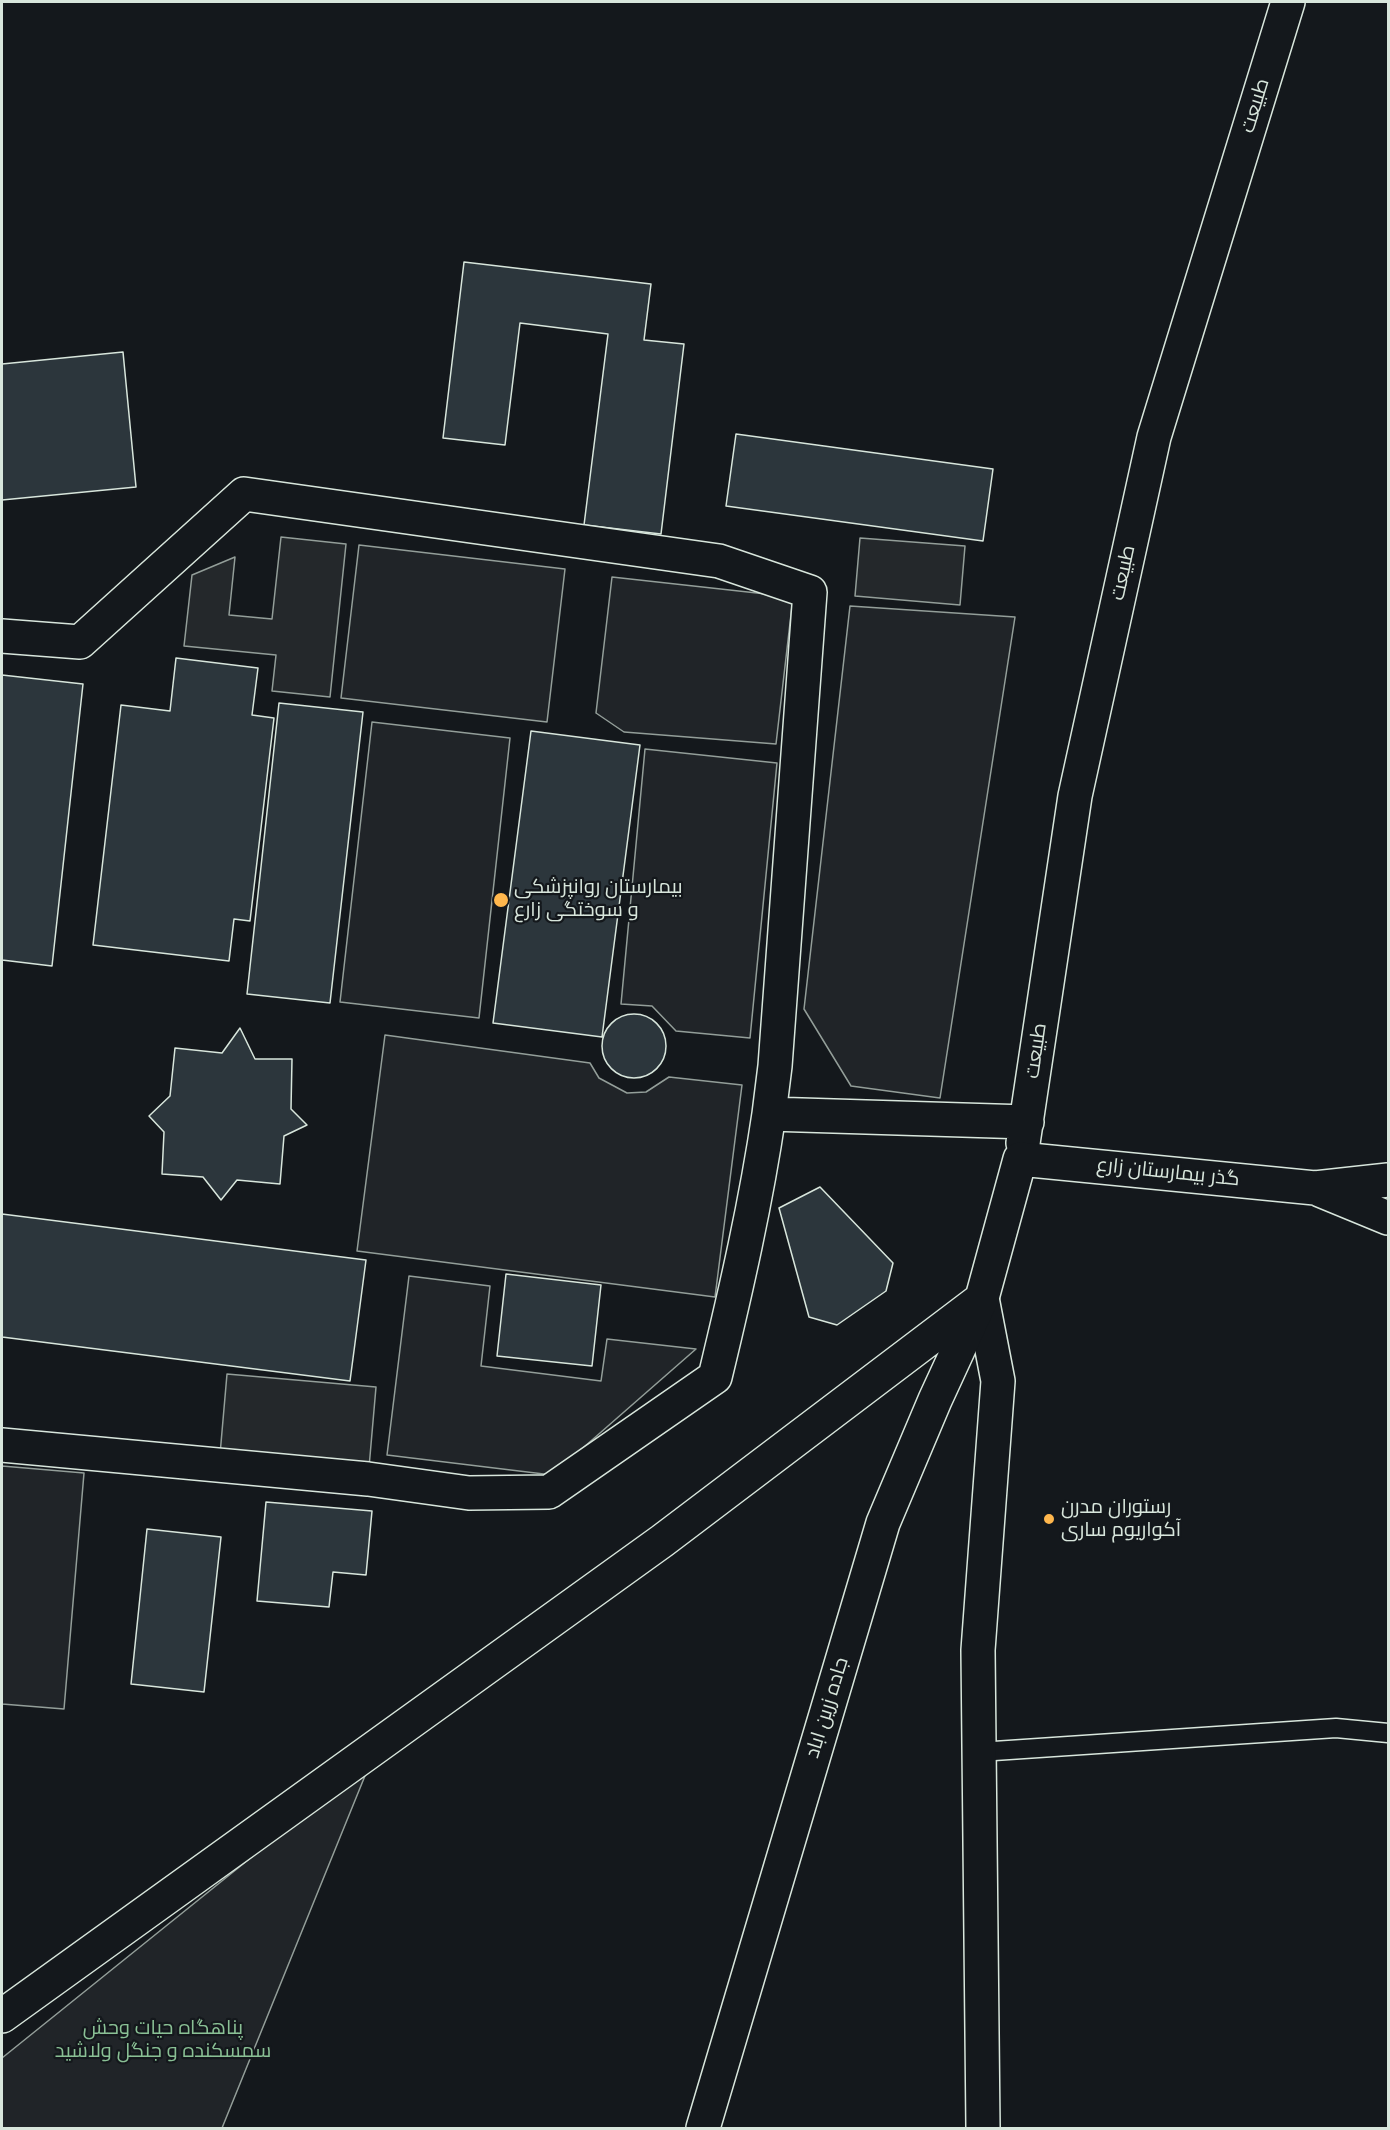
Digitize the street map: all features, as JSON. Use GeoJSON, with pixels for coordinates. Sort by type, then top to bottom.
{"type":"FeatureCollection","features":[{"type":"Feature","properties":{"kind":"street","name":"طبیعت"},"geometry":{"type":"LineString","coordinates":[[1020,1159],[1075,796],[1154,437],[1288,2]]}},
{"type":"Feature","properties":{"kind":"street"},"geometry":{"type":"LineString","coordinates":[[2,636],[80,642],[244,494],[719,561],[810,592],[775,1066],[761,1170],[736,1291],[715,1377],[549,1492],[469,1493],[368,1479],[2,1445]]}},
{"type":"Feature","properties":{"kind":"street"},"geometry":{"type":"LineString","coordinates":[[768,1114],[1027,1122]]}},
{"type":"Feature","properties":{"kind":"street","name":"گذر بیمارستان زارع"},"geometry":{"type":"LineString","coordinates":[[1020,1159],[1315,1188],[1389,1180]]}},
{"type":"Feature","properties":{"kind":"street","name":"جاده زرین اباد"},"geometry":{"type":"LineString","coordinates":[[703,2128],[883,1523],[935,1400],[982,1298],[1020,1159]]}},
{"type":"Feature","properties":{"kind":"street","name":"گذر بیمارستان زارع"},"geometry":{"type":"LineString","coordinates":[[1315,1188],[1389,1218]]}},
{"type":"Feature","properties":{"kind":"street"},"geometry":{"type":"LineString","coordinates":[[2,2016],[662,1541],[982,1298],[998,1381],[978,1650],[983,2128]]}},
{"type":"Feature","properties":{"kind":"lane"},"geometry":{"type":"LineString","coordinates":[[979,1752],[1336,1728],[1389,1733]]}},
{"type":"Feature","properties":{"kind":"green space"},"geometry":{"type":"Polygon","coordinates":[[[359,545],[565,569],[547,722],[341,698],[359,545]]]}},
{"type":"Feature","properties":{"kind":"green space"},"geometry":{"type":"Polygon","coordinates":[[[612,577],[793,597],[776,744],[624,732],[596,713],[612,577]]]}},
{"type":"Feature","properties":{"kind":"green space"},"geometry":{"type":"Polygon","coordinates":[[[850,606],[1015,617],[940,1098],[851,1086],[804,1009],[850,606]]]}},
{"type":"Feature","properties":{"kind":"green space"},"geometry":{"type":"Polygon","coordinates":[[[372,722],[510,738],[479,1018],[340,1002],[372,722]]]}},
{"type":"Feature","properties":{"kind":"green space"},"geometry":{"type":"Polygon","coordinates":[[[645,749],[777,763],[750,1038],[676,1031],[652,1006],[621,1004],[645,749]]]}},
{"type":"Feature","properties":{"kind":"green space"},"geometry":{"type":"Polygon","coordinates":[[[385,1035],[590,1063],[599,1078],[627,1093],[646,1092],[669,1077],[742,1085],[715,1297],[357,1251],[385,1035]]]}},
{"type":"Feature","properties":{"kind":"green space"},"geometry":{"type":"Polygon","coordinates":[[[409,1276],[490,1286],[481,1366],[601,1381],[607,1339],[696,1349],[552,1475],[387,1455],[409,1276]]]}},
{"type":"Feature","properties":{"kind":"green space"},"geometry":{"type":"Polygon","coordinates":[[[2,1466],[84,1473],[64,1709],[2,1704],[2,1466]]]}},
{"type":"Feature","properties":{"kind":"green space","name":"پناهگاه حیات وحش سمسکنده و جنگل ولاشید"},"geometry":{"type":"Polygon","coordinates":[[[371,1761],[222,2128],[2,2128],[2,2058],[371,1761]]]}},
{"type":"Feature","properties":{"kind":"shaded area"},"geometry":{"type":"Polygon","coordinates":[[[281,537],[346,544],[330,697],[272,691],[276,655],[184,646],[192,575],[235,557],[229,615],[272,619],[281,537]]]}},
{"type":"Feature","properties":{"kind":"shaded area"},"geometry":{"type":"Polygon","coordinates":[[[860,538],[965,546],[960,605],[855,596],[860,538]]]}},
{"type":"Feature","properties":{"kind":"shaded area"},"geometry":{"type":"Polygon","coordinates":[[[227,1374],[376,1387],[368,1479],[219,1466],[227,1374]]]}},
{"type":"Feature","properties":{"kind":"building"},"geometry":{"type":"Polygon","coordinates":[[[464,262],[651,284],[644,340],[684,344],[661,534],[584,525],[608,334],[520,323],[505,445],[443,438],[464,262]]]}},
{"type":"Feature","properties":{"kind":"building"},"geometry":{"type":"Polygon","coordinates":[[[123,352],[136,487],[2,500],[2,364],[123,352]]]}},
{"type":"Feature","properties":{"kind":"building"},"geometry":{"type":"Polygon","coordinates":[[[736,434],[993,469],[983,541],[726,506],[736,434]]]}},
{"type":"Feature","properties":{"kind":"building"},"geometry":{"type":"Polygon","coordinates":[[[176,658],[258,668],[252,715],[274,718],[250,921],[234,919],[229,961],[93,945],[121,705],[170,711],[176,658]]]}},
{"type":"Feature","properties":{"kind":"building"},"geometry":{"type":"Polygon","coordinates":[[[2,675],[83,684],[52,966],[2,960],[2,675]]]}},
{"type":"Feature","properties":{"kind":"building"},"geometry":{"type":"Polygon","coordinates":[[[279,703],[363,712],[330,1003],[247,994],[279,703]]]}},
{"type":"Feature","properties":{"kind":"building"},"geometry":{"type":"Polygon","coordinates":[[[531,731],[640,745],[602,1037],[493,1023],[531,731]]]}},
{"type":"Feature","properties":{"kind":"building"},"geometry":{"type":"Polygon","coordinates":[[[628,1014],[640,1014],[657,1023],[664,1034],[666,1046],[664,1058],[657,1069],[640,1078],[628,1078],[616,1073],[607,1064],[602,1052],[602,1040],[607,1028],[616,1019],[628,1014]]]}},
{"type":"Feature","properties":{"kind":"building"},"geometry":{"type":"Polygon","coordinates":[[[240,1028],[255,1059],[292,1059],[291,1109],[307,1125],[284,1136],[280,1184],[237,1180],[221,1200],[203,1177],[162,1174],[164,1132],[149,1116],[170,1096],[175,1048],[222,1053],[240,1028]]]}},
{"type":"Feature","properties":{"kind":"building"},"geometry":{"type":"Polygon","coordinates":[[[820,1187],[893,1263],[886,1291],[837,1325],[809,1317],[779,1208],[820,1187]]]}},
{"type":"Feature","properties":{"kind":"building"},"geometry":{"type":"Polygon","coordinates":[[[2,1214],[366,1260],[350,1381],[2,1337],[2,1214]]]}},
{"type":"Feature","properties":{"kind":"building"},"geometry":{"type":"Polygon","coordinates":[[[506,1274],[601,1285],[592,1366],[497,1356],[506,1274]]]}},
{"type":"Feature","properties":{"kind":"building"},"geometry":{"type":"Polygon","coordinates":[[[266,1502],[372,1511],[366,1575],[333,1572],[329,1607],[257,1601],[266,1502]]]}},
{"type":"Feature","properties":{"kind":"building"},"geometry":{"type":"Polygon","coordinates":[[[147,1529],[221,1537],[204,1692],[131,1684],[147,1529]]]}},
{"type":"Feature","properties":{"kind":"place","name":"بیمارستان روانپزشکی و سوختگی زارع"},"geometry":{"type":"Point","coordinates":[501,900]}},
{"type":"Feature","properties":{"kind":"place","name":"رستوران مدرن آکواریوم ساری"},"geometry":{"type":"Point","coordinates":[1049,1519]}}]}
